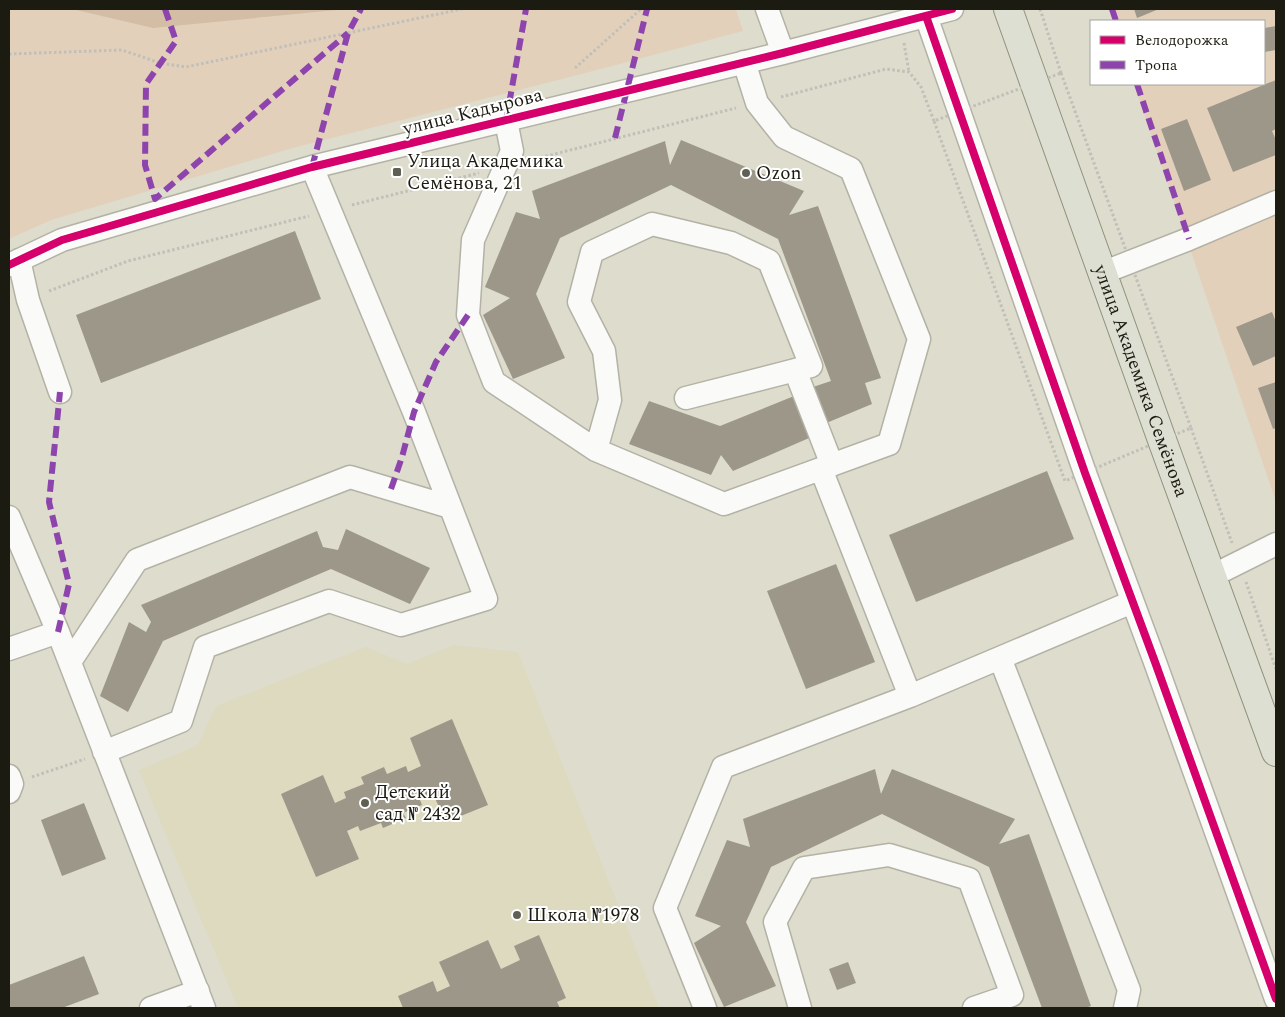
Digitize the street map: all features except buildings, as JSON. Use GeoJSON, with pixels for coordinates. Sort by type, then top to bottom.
{"type":"FeatureCollection","features":[{"type":"Feature","properties":{"kind":"main road","name":"улица Академика Семёнова"},"geometry":{"type":"LineString","coordinates":[[1008,9],[1276,752]]}},
{"type":"Feature","properties":{"kind":"street"},"geometry":{"type":"LineString","coordinates":[[767,9],[783,53]]}},
{"type":"Feature","properties":{"kind":"street","name":"улица Кадырова"},"geometry":{"type":"LineString","coordinates":[[14,262],[62,240],[312,167],[783,53],[952,9]]}},
{"type":"Feature","properties":{"kind":"street"},"geometry":{"type":"LineString","coordinates":[[926,16],[1085,473],[1276,999]]}},
{"type":"Feature","properties":{"kind":"street"},"geometry":{"type":"LineString","coordinates":[[506,120],[512,151],[473,240],[468,315],[494,382],[596,450],[724,504],[889,444],[919,338],[851,169],[784,137],[757,103],[744,62]]}},
{"type":"Feature","properties":{"kind":"street"},"geometry":{"type":"LineString","coordinates":[[104,752],[181,721],[205,647],[329,601],[401,626],[486,599],[414,412],[312,167]]}},
{"type":"Feature","properties":{"kind":"street"},"geometry":{"type":"LineString","coordinates":[[1102,273],[1276,202]]}},
{"type":"Feature","properties":{"kind":"street"},"geometry":{"type":"LineString","coordinates":[[596,450],[610,400],[604,351],[579,302],[592,252],[652,224],[732,243],[769,261],[811,366],[686,398]]}},
{"type":"Feature","properties":{"kind":"street"},"geometry":{"type":"LineString","coordinates":[[14,262],[60,392]]}},
{"type":"Feature","properties":{"kind":"street"},"geometry":{"type":"LineString","coordinates":[[795,370],[826,467],[910,696]]}},
{"type":"Feature","properties":{"kind":"street"},"geometry":{"type":"LineString","coordinates":[[70,662],[137,560],[350,477],[450,507]]}},
{"type":"Feature","properties":{"kind":"street"},"geometry":{"type":"LineString","coordinates":[[9,517],[70,662],[201,1000],[151,1008]]}},
{"type":"Feature","properties":{"kind":"street"},"geometry":{"type":"LineString","coordinates":[[1212,576],[1276,544]]}},
{"type":"Feature","properties":{"kind":"street"},"geometry":{"type":"LineString","coordinates":[[705,1008],[665,908],[723,767],[910,696],[1132,602]]}},
{"type":"Feature","properties":{"kind":"street"},"geometry":{"type":"LineString","coordinates":[[9,650],[58,632]]}},
{"type":"Feature","properties":{"kind":"street"},"geometry":{"type":"LineString","coordinates":[[1000,658],[1129,990],[1124,1008]]}},
{"type":"Feature","properties":{"kind":"street"},"geometry":{"type":"LineString","coordinates":[[800,1008],[775,922],[804,868],[889,855],[969,879],[1012,995],[974,1008]]}},
{"type":"Feature","properties":{"kind":"path"},"geometry":{"type":"LineString","coordinates":[[9,54],[122,50],[160,63],[186,67],[462,9]]}},
{"type":"Feature","properties":{"kind":"path"},"geometry":{"type":"LineString","coordinates":[[575,68],[641,9]]}},
{"type":"Feature","properties":{"kind":"path"},"geometry":{"type":"LineString","coordinates":[[1040,9],[1061,73],[1191,428],[1065,481],[934,120],[1061,73]]}},
{"type":"Feature","properties":{"kind":"path"},"geometry":{"type":"LineString","coordinates":[[10,784],[104,752]]}},
{"type":"Feature","properties":{"kind":"shaded area"},"geometry":{"type":"Polygon","coordinates":[[[9,9],[736,9],[743,31],[293,148],[51,220],[9,239],[9,9]]]}},
{"type":"Feature","properties":{"kind":"shaded area"},"geometry":{"type":"Polygon","coordinates":[[[72,9],[336,9],[337,10],[153,28],[72,9]]]}},
{"type":"Feature","properties":{"kind":"shaded area"},"geometry":{"type":"Polygon","coordinates":[[[1109,9],[1276,9],[1276,502],[1134,85],[1265,85],[1265,20],[1113,20],[1109,9]]]}},
{"type":"Feature","properties":{"kind":"shaded area","name":"Детский сад № 2432"},"geometry":{"type":"Polygon","coordinates":[[[454,645],[518,652],[659,1008],[238,1008],[139,770],[198,745],[216,706],[366,647],[407,664],[454,645]]]}},
{"type":"Feature","properties":{"kind":"marked path"},"geometry":{"type":"LineString","coordinates":[[165,9],[176,41],[146,84],[145,165],[155,199],[348,33]]}},
{"type":"Feature","properties":{"kind":"marked path"},"geometry":{"type":"LineString","coordinates":[[312,167],[348,33],[361,9]]}},
{"type":"Feature","properties":{"kind":"marked path"},"geometry":{"type":"LineString","coordinates":[[506,121],[526,9]]}},
{"type":"Feature","properties":{"kind":"marked path"},"geometry":{"type":"LineString","coordinates":[[615,138],[647,9]]}},
{"type":"Feature","properties":{"kind":"marked path"},"geometry":{"type":"LineString","coordinates":[[1112,9],[1116,20]]}},
{"type":"Feature","properties":{"kind":"marked path"},"geometry":{"type":"LineString","coordinates":[[1137,85],[1189,239]]}},
{"type":"Feature","properties":{"kind":"marked path"},"geometry":{"type":"LineString","coordinates":[[391,489],[414,412],[436,362],[468,315]]}},
{"type":"Feature","properties":{"kind":"marked path"},"geometry":{"type":"LineString","coordinates":[[58,632],[69,584],[49,502],[60,392]]}},
{"type":"Feature","properties":{"kind":"cycle path"},"geometry":{"type":"LineString","coordinates":[[9,265],[62,240],[312,167],[783,53],[952,9]]}},
{"type":"Feature","properties":{"kind":"cycle path"},"geometry":{"type":"LineString","coordinates":[[926,16],[1085,473],[1276,999]]}},
{"type":"Feature","properties":{"kind":"place","name":"Улица Академика Семёнова, 21"},"geometry":{"type":"Point","coordinates":[397,172]}},
{"type":"Feature","properties":{"kind":"place","name":"Ozon"},"geometry":{"type":"Point","coordinates":[746,173]}},
{"type":"Feature","properties":{"kind":"place","name":"Детский сад № 2432"},"geometry":{"type":"Point","coordinates":[365,803]}},
{"type":"Feature","properties":{"kind":"place","name":"Школа №1978"},"geometry":{"type":"Point","coordinates":[517,915]}}]}
